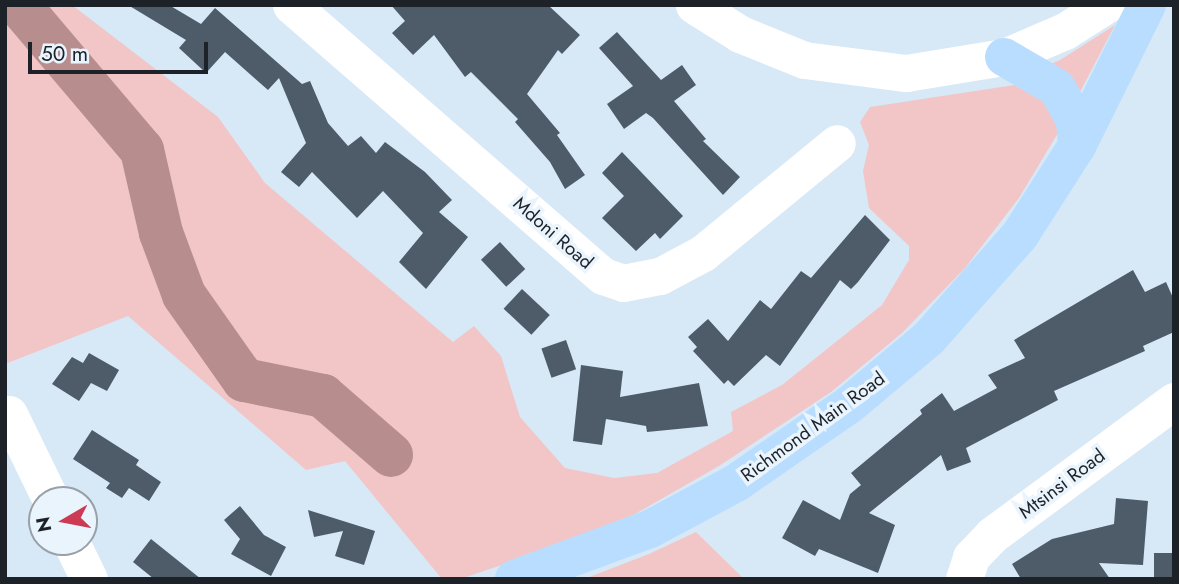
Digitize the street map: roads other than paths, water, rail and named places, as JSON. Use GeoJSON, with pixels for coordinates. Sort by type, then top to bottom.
{"type":"FeatureCollection","features":[{"type":"Feature","properties":{"kind":"main road","name":"Richmond Main Road"},"geometry":{"type":"LineString","coordinates":[[514,579],[606,547],[686,512],[849,405],[929,338],[988,276],[1077,146],[1147,5]]}},
{"type":"Feature","properties":{"kind":"main road"},"geometry":{"type":"LineString","coordinates":[[1004,57],[1057,88],[1072,112],[1077,146]]}},
{"type":"Feature","properties":{"kind":"street","name":"Mdoni Road"},"geometry":{"type":"LineString","coordinates":[[291,5],[603,276],[623,283],[660,276],[703,253],[837,143]]}},
{"type":"Feature","properties":{"kind":"street"},"geometry":{"type":"LineString","coordinates":[[694,5],[771,49],[838,68],[906,73],[1004,57],[1065,32],[1106,5]]}},
{"type":"Feature","properties":{"kind":"street","name":"Mtsinsi Road"},"geometry":{"type":"LineString","coordinates":[[964,579],[971,557],[992,535],[1174,401]]}},
{"type":"Feature","properties":{"kind":"street"},"geometry":{"type":"LineString","coordinates":[[9,414],[44,486]]}},
{"type":"Feature","properties":{"kind":"street"},"geometry":{"type":"LineString","coordinates":[[78,556],[89,579]]}},
{"type":"Feature","properties":{"kind":"waterway"},"geometry":{"type":"LineString","coordinates":[[19,5],[142,150],[161,233],[184,295],[244,380],[323,396],[391,455]]}}]}
